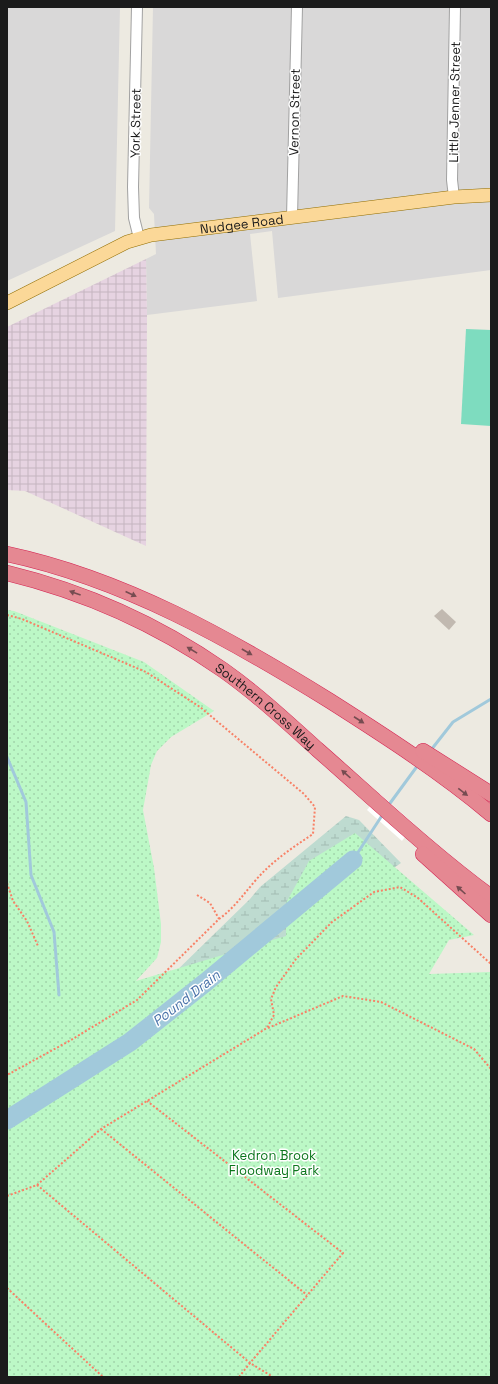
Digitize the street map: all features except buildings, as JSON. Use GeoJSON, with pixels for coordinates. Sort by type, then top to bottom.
{"type":"FeatureCollection","features":[{"type":"Feature","properties":{"kind":"highway"},"geometry":{"type":"LineString","coordinates":[[7,554],[29,558],[89,577],[120,588],[161,607],[232,643],[302,684],[389,740],[406,746],[437,766],[491,794]]}},
{"type":"Feature","properties":{"kind":"highway","name":"Southern Cross Way"},"geometry":{"type":"LineString","coordinates":[[7,572],[60,588],[120,610],[199,654],[268,705],[396,818],[407,834]]}},
{"type":"Feature","properties":{"kind":"highway"},"geometry":{"type":"LineString","coordinates":[[437,766],[491,814]]}},
{"type":"Feature","properties":{"kind":"highway"},"geometry":{"type":"LineString","coordinates":[[407,834],[491,897]]}},
{"type":"Feature","properties":{"kind":"highway"},"geometry":{"type":"LineString","coordinates":[[407,834],[491,915]]}},
{"type":"Feature","properties":{"kind":"main road","name":"Nudgee Road"},"geometry":{"type":"LineString","coordinates":[[7,303],[127,242],[139,238],[170,232],[454,197],[491,195]]}},
{"type":"Feature","properties":{"kind":"street","name":"York Street"},"geometry":{"type":"LineString","coordinates":[[137,7],[133,187],[134,218],[139,238]]}},
{"type":"Feature","properties":{"kind":"street","name":"Vernon Street"},"geometry":{"type":"LineString","coordinates":[[292,217],[297,7]]}},
{"type":"Feature","properties":{"kind":"street","name":"Little Jenner Street"},"geometry":{"type":"LineString","coordinates":[[454,197],[452,180],[455,7]]}},
{"type":"Feature","properties":{"kind":"path"},"geometry":{"type":"LineString","coordinates":[[7,615],[22,619],[146,672],[200,707],[304,794],[315,807],[314,834],[282,854],[256,880],[233,909],[219,919],[137,1000],[71,1040],[7,1075]]}},
{"type":"Feature","properties":{"kind":"path"},"geometry":{"type":"LineString","coordinates":[[7,883],[14,901],[27,920],[38,946]]}},
{"type":"Feature","properties":{"kind":"path"},"geometry":{"type":"LineString","coordinates":[[268,1028],[274,1015],[271,999],[276,987],[296,959],[332,922],[374,892],[400,887],[418,898],[491,964]]}},
{"type":"Feature","properties":{"kind":"path"},"geometry":{"type":"LineString","coordinates":[[197,895],[210,904],[219,919]]}},
{"type":"Feature","properties":{"kind":"path"},"geometry":{"type":"LineString","coordinates":[[7,1196],[37,1185],[101,1129],[268,1028],[343,996],[381,1002],[474,1049],[491,1069]]}},
{"type":"Feature","properties":{"kind":"path"},"geometry":{"type":"LineString","coordinates":[[148,1101],[343,1253],[239,1377]]}},
{"type":"Feature","properties":{"kind":"path"},"geometry":{"type":"LineString","coordinates":[[101,1129],[307,1295]]}},
{"type":"Feature","properties":{"kind":"path"},"geometry":{"type":"LineString","coordinates":[[37,1185],[250,1363],[273,1377]]}},
{"type":"Feature","properties":{"kind":"path"},"geometry":{"type":"LineString","coordinates":[[7,1288],[103,1377]]}},
{"type":"Feature","properties":{"kind":"shaded area"},"geometry":{"type":"Polygon","coordinates":[[[7,7],[120,7],[115,231],[7,281],[7,7]]]}},
{"type":"Feature","properties":{"kind":"shaded area"},"geometry":{"type":"Polygon","coordinates":[[[153,7],[491,7],[491,270],[278,298],[272,231],[250,234],[257,301],[147,315],[146,259],[156,254],[154,214],[149,208],[153,7]]]}},
{"type":"Feature","properties":{"kind":"shaded area"},"geometry":{"type":"Polygon","coordinates":[[[146,259],[146,546],[25,491],[7,490],[7,327],[146,259]]]}},
{"type":"Feature","properties":{"kind":"green space"},"geometry":{"type":"Polygon","coordinates":[[[466,329],[491,330],[491,426],[461,424],[466,329]]]}},
{"type":"Feature","properties":{"kind":"green space","name":"Kedron Brook Floodway Park"},"geometry":{"type":"Polygon","coordinates":[[[7,610],[14,611],[144,662],[214,711],[171,737],[157,751],[151,765],[143,810],[154,868],[161,924],[161,942],[157,958],[136,981],[286,936],[286,903],[309,861],[355,833],[474,935],[449,940],[429,974],[491,972],[491,1377],[7,1377],[7,610]]]}},
{"type":"Feature","properties":{"kind":"green space"},"geometry":{"type":"Polygon","coordinates":[[[346,816],[359,820],[401,863],[361,890],[276,962],[125,1021],[250,899],[260,887],[346,816]]]}},
{"type":"Feature","properties":{"kind":"pier"},"geometry":{"type":"Polygon","coordinates":[[[380,794],[414,824],[402,841],[367,810],[380,794]]]}},
{"type":"Feature","properties":{"kind":"waterway"},"geometry":{"type":"LineString","coordinates":[[431,750],[453,722],[491,699]]}},
{"type":"Feature","properties":{"kind":"waterway"},"geometry":{"type":"LineString","coordinates":[[7,757],[26,802],[31,875],[54,932],[59,995]]}},
{"type":"Feature","properties":{"kind":"waterway"},"geometry":{"type":"LineString","coordinates":[[388,806],[418,765]]}},
{"type":"Feature","properties":{"kind":"waterway"},"geometry":{"type":"LineString","coordinates":[[353,860],[383,814]]}},
{"type":"Feature","properties":{"kind":"waterway","name":"Pound Drain"},"geometry":{"type":"LineString","coordinates":[[7,1120],[130,1042],[206,982],[353,860]]}}]}
